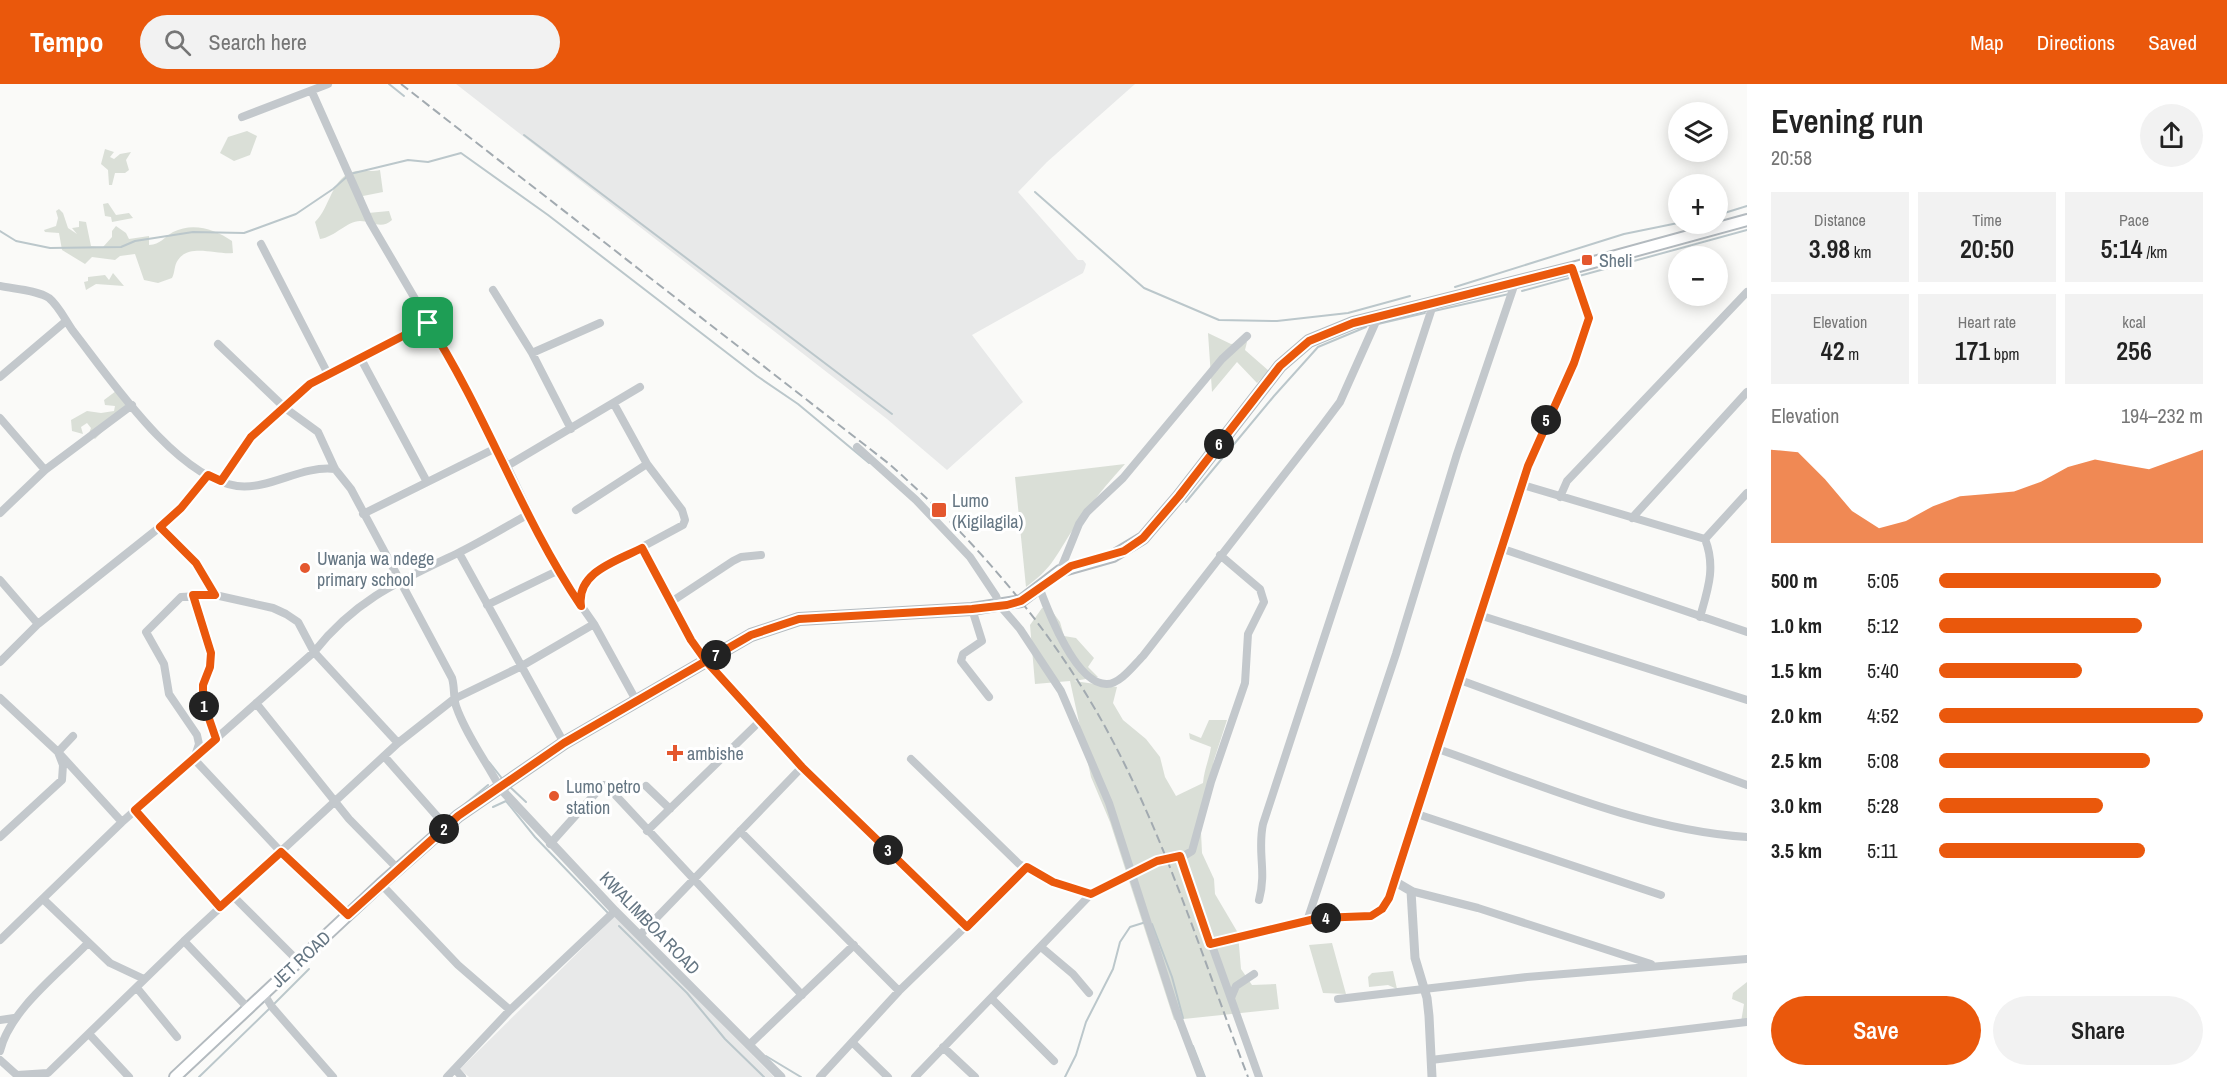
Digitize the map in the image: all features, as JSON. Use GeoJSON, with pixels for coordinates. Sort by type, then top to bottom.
{"type":"FeatureCollection","features":[{"type":"Feature","properties":{"kind":"main road","name":"JET ROAD"},"geometry":{"type":"LineString","coordinates":[[177,1077],[381,884],[448,825],[564,743],[751,635],[799,619],[972,609],[1021,601],[1060,571],[1113,556],[1143,538],[1293,352],[1322,335],[1378,317],[1515,283],[1747,220]]}},
{"type":"Feature","properties":{"kind":"street"},"geometry":{"type":"LineString","coordinates":[[242,117],[328,84]]}},
{"type":"Feature","properties":{"kind":"street"},"geometry":{"type":"LineString","coordinates":[[312,92],[369,222],[507,466],[557,571],[594,624],[637,702]]}},
{"type":"Feature","properties":{"kind":"street"},"geometry":{"type":"LineString","coordinates":[[261,244],[328,374]]}},
{"type":"Feature","properties":{"kind":"street"},"geometry":{"type":"LineString","coordinates":[[1210,944],[1307,921],[1371,916],[1382,909],[1417,814],[1479,615],[1539,437],[1574,363],[1589,318],[1572,268]]}},
{"type":"Feature","properties":{"kind":"street"},"geometry":{"type":"LineString","coordinates":[[1307,921],[1396,654],[1456,454],[1515,283]]}},
{"type":"Feature","properties":{"kind":"street"},"geometry":{"type":"LineString","coordinates":[[0,286],[51,299],[132,405],[172,450],[208,475],[237,486],[254,485],[321,468],[335,469]]}},
{"type":"Feature","properties":{"kind":"street"},"geometry":{"type":"LineString","coordinates":[[494,290],[532,353],[571,429]]}},
{"type":"Feature","properties":{"kind":"street"},"geometry":{"type":"LineString","coordinates":[[1560,497],[1567,481],[1747,292]]}},
{"type":"Feature","properties":{"kind":"street"},"geometry":{"type":"LineString","coordinates":[[1260,900],[1264,873],[1259,848],[1263,824],[1434,302]]}},
{"type":"Feature","properties":{"kind":"street"},"geometry":{"type":"LineString","coordinates":[[1039,587],[1061,639],[1089,678],[1108,684],[1121,678],[1143,656],[1340,402],[1378,317]]}},
{"type":"Feature","properties":{"kind":"street"},"geometry":{"type":"LineString","coordinates":[[0,377],[66,321]]}},
{"type":"Feature","properties":{"kind":"street"},"geometry":{"type":"LineString","coordinates":[[221,481],[251,437],[310,384],[428,323]]}},
{"type":"Feature","properties":{"kind":"street"},"geometry":{"type":"LineString","coordinates":[[532,353],[600,323]]}},
{"type":"Feature","properties":{"kind":"street"},"geometry":{"type":"LineString","coordinates":[[1060,571],[1079,524],[1087,512],[1123,478],[1222,359],[1246,336]]}},
{"type":"Feature","properties":{"kind":"street"},"geometry":{"type":"LineString","coordinates":[[218,344],[285,408],[318,432],[335,469],[351,489],[452,678],[456,690],[454,699],[461,718],[500,788]]}},
{"type":"Feature","properties":{"kind":"street"},"geometry":{"type":"LineString","coordinates":[[361,359],[427,482]]}},
{"type":"Feature","properties":{"kind":"street"},"geometry":{"type":"LineString","coordinates":[[507,466],[640,387]]}},
{"type":"Feature","properties":{"kind":"street"},"geometry":{"type":"LineString","coordinates":[[1632,518],[1747,392]]}},
{"type":"Feature","properties":{"kind":"street"},"geometry":{"type":"LineString","coordinates":[[581,606],[579,596],[588,578],[683,525],[685,520],[682,510],[647,464],[614,404]]}},
{"type":"Feature","properties":{"kind":"street"},"geometry":{"type":"LineString","coordinates":[[0,513],[45,470],[132,405]]}},
{"type":"Feature","properties":{"kind":"street"},"geometry":{"type":"LineString","coordinates":[[0,418],[45,470]]}},
{"type":"Feature","properties":{"kind":"street"},"geometry":{"type":"LineString","coordinates":[[363,514],[496,447]]}},
{"type":"Feature","properties":{"kind":"street"},"geometry":{"type":"LineString","coordinates":[[857,447],[916,500],[953,538],[985,578],[1000,606],[1026,638],[1070,707],[1109,803],[1176,1011],[1201,1077]]}},
{"type":"Feature","properties":{"kind":"street"},"geometry":{"type":"LineString","coordinates":[[576,510],[647,464]]}},
{"type":"Feature","properties":{"kind":"street"},"geometry":{"type":"LineString","coordinates":[[0,662],[38,624],[160,527],[181,508],[208,475]]}},
{"type":"Feature","properties":{"kind":"street"},"geometry":{"type":"LineString","coordinates":[[1523,485],[1705,538]]}},
{"type":"Feature","properties":{"kind":"street"},"geometry":{"type":"LineString","coordinates":[[1705,538],[1747,493]]}},
{"type":"Feature","properties":{"kind":"street"},"geometry":{"type":"LineString","coordinates":[[0,940],[135,810],[314,652],[333,627],[350,612],[399,580],[459,553],[529,513]]}},
{"type":"Feature","properties":{"kind":"street"},"geometry":{"type":"LineString","coordinates":[[160,527],[196,563],[215,595]]}},
{"type":"Feature","properties":{"kind":"street"},"geometry":{"type":"LineString","coordinates":[[1700,617],[1711,577],[1711,554],[1705,538]]}},
{"type":"Feature","properties":{"kind":"street"},"geometry":{"type":"LineString","coordinates":[[642,548],[706,661],[802,767],[967,927]]}},
{"type":"Feature","properties":{"kind":"street"},"geometry":{"type":"LineString","coordinates":[[1503,549],[1747,632]]}},
{"type":"Feature","properties":{"kind":"street"},"geometry":{"type":"LineString","coordinates":[[459,553],[564,743]]}},
{"type":"Feature","properties":{"kind":"street"},"geometry":{"type":"LineString","coordinates":[[671,602],[733,561],[741,557],[761,555]]}},
{"type":"Feature","properties":{"kind":"street"},"geometry":{"type":"LineString","coordinates":[[915,1077],[1091,894],[1157,861],[1192,851],[1192,844],[1217,762],[1245,683],[1248,634],[1264,602],[1263,595],[1251,579],[1220,555]]}},
{"type":"Feature","properties":{"kind":"street"},"geometry":{"type":"LineString","coordinates":[[487,605],[557,571]]}},
{"type":"Feature","properties":{"kind":"street"},"geometry":{"type":"LineString","coordinates":[[0,580],[38,624]]}},
{"type":"Feature","properties":{"kind":"street"},"geometry":{"type":"LineString","coordinates":[[193,595],[211,653],[210,667],[203,685],[203,701],[216,739]]}},
{"type":"Feature","properties":{"kind":"street"},"geometry":{"type":"LineString","coordinates":[[194,759],[199,744],[196,735],[169,694],[164,664],[146,632],[173,602],[180,597],[193,595],[215,595],[273,608],[298,622],[314,652],[398,743]]}},
{"type":"Feature","properties":{"kind":"street"},"geometry":{"type":"LineString","coordinates":[[972,609],[982,641],[963,654],[961,661],[989,697]]}},
{"type":"Feature","properties":{"kind":"street"},"geometry":{"type":"LineString","coordinates":[[1479,615],[1747,700]]}},
{"type":"Feature","properties":{"kind":"street"},"geometry":{"type":"LineString","coordinates":[[0,1060],[18,1076],[48,1073],[90,1035],[144,979],[220,907],[398,743],[454,699],[520,667],[594,624]]}},
{"type":"Feature","properties":{"kind":"street"},"geometry":{"type":"LineString","coordinates":[[1460,680],[1747,785]]}},
{"type":"Feature","properties":{"kind":"street"},"geometry":{"type":"LineString","coordinates":[[0,698],[58,752],[122,822]]}},
{"type":"Feature","properties":{"kind":"street"},"geometry":{"type":"LineString","coordinates":[[256,703],[335,802],[398,869]]}},
{"type":"Feature","properties":{"kind":"street"},"geometry":{"type":"LineString","coordinates":[[647,831],[759,722]]}},
{"type":"Feature","properties":{"kind":"street"},"geometry":{"type":"LineString","coordinates":[[58,752],[74,736]]}},
{"type":"Feature","properties":{"kind":"street"},"geometry":{"type":"LineString","coordinates":[[1438,749],[1605,807],[1674,828],[1704,834],[1747,837]]}},
{"type":"Feature","properties":{"kind":"street"},"geometry":{"type":"LineString","coordinates":[[0,837],[62,780],[63,765],[58,752]]}},
{"type":"Feature","properties":{"kind":"street"},"geometry":{"type":"LineString","coordinates":[[384,756],[443,823],[448,825]]}},
{"type":"Feature","properties":{"kind":"street"},"geometry":{"type":"LineString","coordinates":[[194,759],[281,852],[348,915]]}},
{"type":"Feature","properties":{"kind":"street"},"geometry":{"type":"LineString","coordinates":[[911,759],[1005,851],[1053,882],[1091,894]]}},
{"type":"Feature","properties":{"kind":"street"},"geometry":{"type":"LineString","coordinates":[[640,936],[802,767]]}},
{"type":"Feature","properties":{"kind":"street"},"geometry":{"type":"LineString","coordinates":[[550,844],[603,785],[802,995]]}},
{"type":"Feature","properties":{"kind":"street"},"geometry":{"type":"LineString","coordinates":[[646,786],[670,809]]}},
{"type":"Feature","properties":{"kind":"street","name":"KWALIMBOA ROAD"},"geometry":{"type":"LineString","coordinates":[[500,788],[615,911],[781,1077]]}},
{"type":"Feature","properties":{"kind":"street"},"geometry":{"type":"LineString","coordinates":[[135,810],[220,907]]}},
{"type":"Feature","properties":{"kind":"street"},"geometry":{"type":"LineString","coordinates":[[1417,814],[1661,895]]}},
{"type":"Feature","properties":{"kind":"street"},"geometry":{"type":"LineString","coordinates":[[740,831],[899,991]]}},
{"type":"Feature","properties":{"kind":"street"},"geometry":{"type":"LineString","coordinates":[[1180,856],[1260,1077]]}},
{"type":"Feature","properties":{"kind":"street"},"geometry":{"type":"LineString","coordinates":[[820,1077],[899,991],[1027,867]]}},
{"type":"Feature","properties":{"kind":"street"},"geometry":{"type":"LineString","coordinates":[[1394,881],[1411,891],[1478,908],[1655,966]]}},
{"type":"Feature","properties":{"kind":"street"},"geometry":{"type":"LineString","coordinates":[[381,884],[458,965],[510,1010]]}},
{"type":"Feature","properties":{"kind":"street"},"geometry":{"type":"LineString","coordinates":[[1411,891],[1414,952],[1429,1016],[1432,1077]]}},
{"type":"Feature","properties":{"kind":"street"},"geometry":{"type":"LineString","coordinates":[[233,896],[299,962]]}},
{"type":"Feature","properties":{"kind":"street"},"geometry":{"type":"LineString","coordinates":[[43,899],[87,944],[110,963],[144,979]]}},
{"type":"Feature","properties":{"kind":"street"},"geometry":{"type":"LineString","coordinates":[[447,1077],[510,1010],[615,911]]}},
{"type":"Feature","properties":{"kind":"street"},"geometry":{"type":"LineString","coordinates":[[184,941],[249,1009]]}},
{"type":"Feature","properties":{"kind":"street"},"geometry":{"type":"LineString","coordinates":[[0,1051],[2,1035],[14,1018],[87,944]]}},
{"type":"Feature","properties":{"kind":"street"},"geometry":{"type":"LineString","coordinates":[[749,1045],[854,945]]}},
{"type":"Feature","properties":{"kind":"street"},"geometry":{"type":"LineString","coordinates":[[1041,947],[1073,974],[1089,993]]}},
{"type":"Feature","properties":{"kind":"street"},"geometry":{"type":"LineString","coordinates":[[1338,999],[1423,988],[1747,959]]}},
{"type":"Feature","properties":{"kind":"street"},"geometry":{"type":"LineString","coordinates":[[1231,998],[1236,986],[1254,974]]}},
{"type":"Feature","properties":{"kind":"street"},"geometry":{"type":"LineString","coordinates":[[137,988],[177,1037]]}},
{"type":"Feature","properties":{"kind":"street"},"geometry":{"type":"LineString","coordinates":[[264,994],[272,1007],[333,1077]]}},
{"type":"Feature","properties":{"kind":"street"},"geometry":{"type":"LineString","coordinates":[[991,998],[1054,1061]]}},
{"type":"Feature","properties":{"kind":"street"},"geometry":{"type":"LineString","coordinates":[[0,1020],[14,1018]]}},
{"type":"Feature","properties":{"kind":"street"},"geometry":{"type":"LineString","coordinates":[[1431,1060],[1747,1022]]}},
{"type":"Feature","properties":{"kind":"street"},"geometry":{"type":"LineString","coordinates":[[90,1035],[129,1077]]}},
{"type":"Feature","properties":{"kind":"street"},"geometry":{"type":"LineString","coordinates":[[852,1042],[888,1077]]}},
{"type":"Feature","properties":{"kind":"street"},"geometry":{"type":"LineString","coordinates":[[943,1047],[975,1077]]}},
{"type":"Feature","properties":{"kind":"street"},"geometry":{"type":"LineString","coordinates":[[455,1069],[462,1077]]}},
{"type":"Feature","properties":{"kind":"shaded area"},"geometry":{"type":"Polygon","coordinates":[[[456,84],[1135,84],[1047,162],[1018,192],[1078,260],[1083,260],[1086,264],[1085,268],[1083,273],[972,335],[1023,402],[947,470],[887,419],[456,84]]]}},
{"type":"Feature","properties":{"kind":"shaded area"},"geometry":{"type":"Polygon","coordinates":[[[247,131],[257,136],[250,155],[234,161],[220,153],[228,137],[247,131]]]}},
{"type":"Feature","properties":{"kind":"shaded area"},"geometry":{"type":"Polygon","coordinates":[[[105,149],[114,152],[110,157],[114,159],[120,154],[131,152],[126,160],[129,170],[125,173],[115,173],[112,185],[109,185],[108,170],[101,164],[105,149]]]}},
{"type":"Feature","properties":{"kind":"shaded area"},"geometry":{"type":"Polygon","coordinates":[[[380,170],[383,192],[363,196],[368,213],[389,211],[392,220],[380,225],[364,221],[355,222],[320,239],[315,222],[341,179],[356,171],[380,170]]]}},
{"type":"Feature","properties":{"kind":"shaded area"},"geometry":{"type":"Polygon","coordinates":[[[108,203],[116,215],[129,213],[133,218],[112,222],[111,217],[105,216],[103,204],[108,203]]]}},
{"type":"Feature","properties":{"kind":"shaded area"},"geometry":{"type":"Polygon","coordinates":[[[59,209],[63,213],[68,228],[77,234],[72,228],[79,227],[79,221],[86,222],[91,246],[103,247],[112,237],[112,231],[116,226],[126,233],[129,239],[149,236],[149,245],[159,242],[173,232],[196,227],[211,230],[232,241],[233,253],[189,252],[178,260],[172,278],[158,283],[144,280],[135,254],[120,256],[115,260],[92,257],[85,264],[62,250],[59,233],[44,230],[56,226],[58,218],[56,211],[59,209]]]}},
{"type":"Feature","properties":{"kind":"shaded area"},"geometry":{"type":"Polygon","coordinates":[[[113,273],[124,286],[96,284],[86,290],[84,282],[88,281],[88,277],[105,275],[109,280],[113,273]]]}},
{"type":"Feature","properties":{"kind":"shaded area"},"geometry":{"type":"Polygon","coordinates":[[[1208,333],[1231,344],[1247,342],[1245,350],[1269,371],[1257,383],[1237,362],[1212,392],[1208,333]]]}},
{"type":"Feature","properties":{"kind":"shaded area"},"geometry":{"type":"Polygon","coordinates":[[[116,391],[126,397],[126,408],[95,439],[89,433],[91,428],[87,423],[81,427],[83,434],[72,431],[71,420],[87,411],[101,413],[114,411],[115,406],[105,405],[104,400],[116,391]]]}},
{"type":"Feature","properties":{"kind":"shaded area"},"geometry":{"type":"Polygon","coordinates":[[[1125,464],[1089,507],[1051,563],[1026,587],[1015,477],[1125,464]]]}},
{"type":"Feature","properties":{"kind":"shaded area"},"geometry":{"type":"Polygon","coordinates":[[[1049,607],[1060,622],[1064,636],[1076,638],[1094,658],[1088,667],[1098,677],[1074,681],[1117,687],[1113,703],[1123,720],[1146,739],[1160,757],[1165,777],[1176,796],[1203,783],[1210,752],[1211,747],[1190,739],[1189,733],[1201,738],[1209,720],[1227,720],[1214,760],[1201,832],[1202,853],[1214,879],[1215,894],[1238,933],[1241,969],[1252,985],[1276,984],[1279,1009],[1174,1020],[1110,822],[1091,777],[1070,681],[1035,684],[1030,625],[1042,608],[1049,607]]]}},
{"type":"Feature","properties":{"kind":"shaded area"},"geometry":{"type":"Polygon","coordinates":[[[615,916],[774,1077],[469,1077],[460,1069],[615,916]]]}},
{"type":"Feature","properties":{"kind":"shaded area"},"geometry":{"type":"Polygon","coordinates":[[[1332,943],[1346,994],[1323,993],[1309,945],[1332,943]]]}},
{"type":"Feature","properties":{"kind":"shaded area"},"geometry":{"type":"Polygon","coordinates":[[[1393,971],[1397,989],[1388,985],[1369,987],[1368,977],[1372,973],[1393,971]]]}},
{"type":"Feature","properties":{"kind":"shaded area"},"geometry":{"type":"Polygon","coordinates":[[[1747,982],[1747,1022],[1741,1022],[1744,1004],[1732,999],[1733,993],[1747,982]]]}},
{"type":"Feature","properties":{"kind":"waterway"},"geometry":{"type":"LineString","coordinates":[[389,84],[404,96]]}},
{"type":"Feature","properties":{"kind":"waterway"},"geometry":{"type":"LineString","coordinates":[[524,135],[892,414]]}},
{"type":"Feature","properties":{"kind":"waterway"},"geometry":{"type":"LineString","coordinates":[[0,231],[16,241],[50,248],[121,247],[135,241],[193,232],[244,233],[296,214],[333,189],[350,174],[408,160],[428,162],[461,153],[548,215],[757,376],[798,404],[869,463]]}},
{"type":"Feature","properties":{"kind":"waterway"},"geometry":{"type":"LineString","coordinates":[[1035,192],[1144,288],[1219,320],[1277,321],[1348,313],[1410,296]]}},
{"type":"Feature","properties":{"kind":"waterway"},"geometry":{"type":"LineString","coordinates":[[1728,212],[1747,206]]}},
{"type":"Feature","properties":{"kind":"waterway"},"geometry":{"type":"LineString","coordinates":[[1455,287],[1624,234],[1668,225]]}},
{"type":"Feature","properties":{"kind":"waterway"},"geometry":{"type":"LineString","coordinates":[[1579,276],[1747,230]]}},
{"type":"Feature","properties":{"kind":"waterway"},"geometry":{"type":"LineString","coordinates":[[1522,291],[1573,277]]}},
{"type":"Feature","properties":{"kind":"waterway"},"geometry":{"type":"LineString","coordinates":[[1434,311],[1509,294]]}},
{"type":"Feature","properties":{"kind":"waterway"},"geometry":{"type":"LineString","coordinates":[[1378,324],[1425,313]]}},
{"type":"Feature","properties":{"kind":"waterway"},"geometry":{"type":"LineString","coordinates":[[1186,502],[1318,347],[1366,327]]}},
{"type":"Feature","properties":{"kind":"waterway"},"geometry":{"type":"LineString","coordinates":[[489,762],[504,781]]}},
{"type":"Feature","properties":{"kind":"waterway"},"geometry":{"type":"LineString","coordinates":[[448,818],[488,785]]}},
{"type":"Feature","properties":{"kind":"waterway"},"geometry":{"type":"LineString","coordinates":[[508,785],[526,802]]}},
{"type":"Feature","properties":{"kind":"waterway"},"geometry":{"type":"LineString","coordinates":[[493,807],[506,801],[535,837],[608,913]]}},
{"type":"Feature","properties":{"kind":"waterway"},"geometry":{"type":"LineString","coordinates":[[1065,1077],[1076,1055],[1086,1022],[1113,969],[1120,942],[1130,927],[1146,922]]}},
{"type":"Feature","properties":{"kind":"waterway"},"geometry":{"type":"LineString","coordinates":[[1152,924],[1172,977],[1183,1018]]}},
{"type":"Feature","properties":{"kind":"waterway"},"geometry":{"type":"LineString","coordinates":[[619,926],[687,993],[725,1039],[764,1077]]}},
{"type":"Feature","properties":{"kind":"waterway"},"geometry":{"type":"LineString","coordinates":[[274,1004],[309,969]]}},
{"type":"Feature","properties":{"kind":"waterway"},"geometry":{"type":"LineString","coordinates":[[199,1077],[270,1008]]}},
{"type":"Feature","properties":{"kind":"waterway"},"geometry":{"type":"LineString","coordinates":[[1193,1046],[1205,1077]]}},
{"type":"Feature","properties":{"kind":"waterway"},"geometry":{"type":"LineString","coordinates":[[766,1056],[801,1077]]}},
{"type":"Feature","properties":{"kind":"railway"},"geometry":{"type":"LineString","coordinates":[[401,84],[888,463],[947,518],[1001,577],[1074,674],[1119,752],[1179,890],[1248,1077]]}},
{"type":"Feature","properties":{"kind":"place","name":"Sheli"},"geometry":{"type":"Point","coordinates":[1587,260]}},
{"type":"Feature","properties":{"kind":"place","name":"Lumo (Kigilagila)"},"geometry":{"type":"Point","coordinates":[939,510]}},
{"type":"Feature","properties":{"kind":"place","name":"Uwanja wa ndege primary school"},"geometry":{"type":"Point","coordinates":[305,568]}},
{"type":"Feature","properties":{"kind":"place","name":"ambishe"},"geometry":{"type":"Point","coordinates":[675,753]}},
{"type":"Feature","properties":{"kind":"place","name":"Lumo petro station"},"geometry":{"type":"Point","coordinates":[554,796]}},
{"type":"Feature","properties":{"kind":"route"},"geometry":{"type":"LineString","coordinates":[[428,323],[310,384],[251,437],[221,481],[208,475],[181,508],[160,527],[196,563],[215,595],[193,595],[211,653],[210,667],[203,685],[203,701],[204,711],[216,739],[135,810],[220,907],[281,852],[348,915],[458,816],[564,743],[604,722],[706,661],[802,767],[967,927],[1027,867],[1053,882],[1091,894],[1157,861],[1180,856],[1183,870],[1194,891],[1210,944],[1243,938],[1319,918],[1371,916],[1382,909],[1389,898],[1528,466],[1559,392],[1574,363],[1589,318],[1572,268],[1353,323],[1322,335],[1293,352],[1280,366],[1179,496],[1143,538],[1124,551],[1060,571],[1021,601],[1007,605],[799,619],[775,625],[751,635],[706,661],[691,640],[642,548],[588,578],[579,596],[581,606],[557,571],[507,466],[428,323]]}}]}
